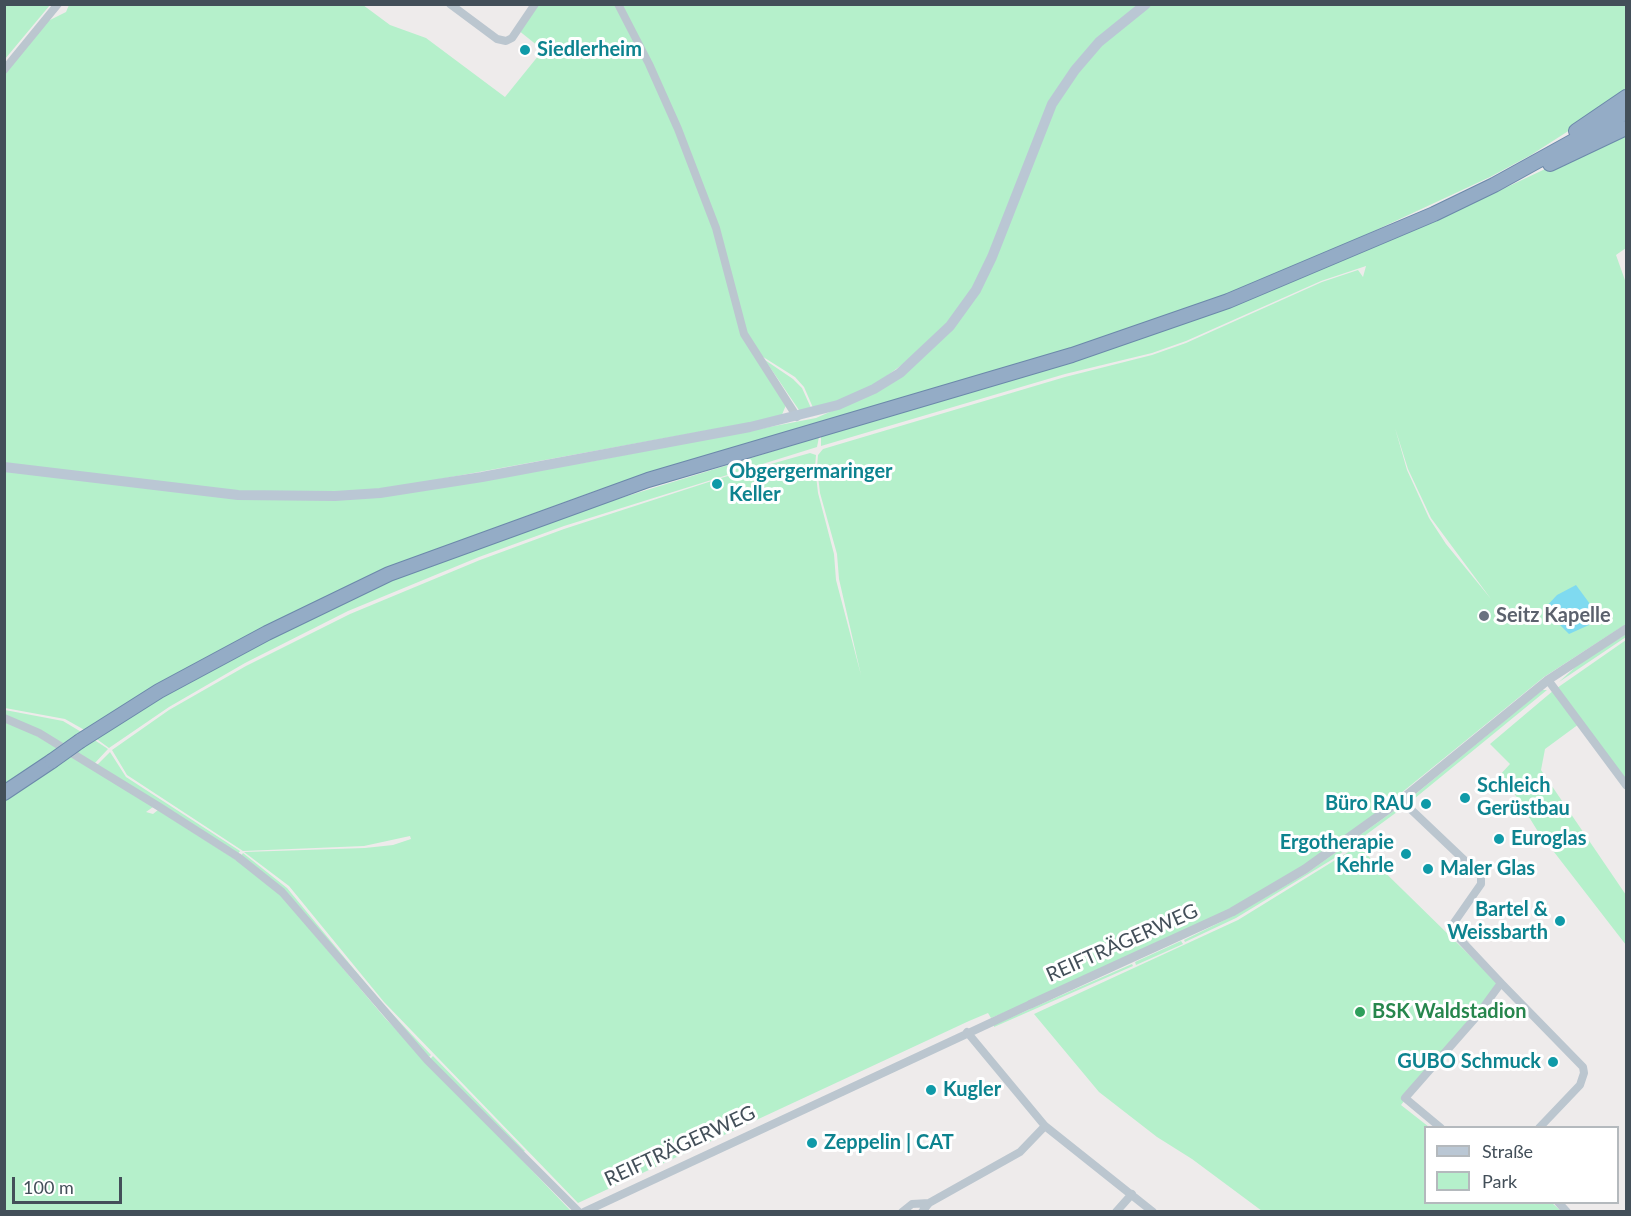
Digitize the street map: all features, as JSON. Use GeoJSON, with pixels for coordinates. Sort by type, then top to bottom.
{"type":"FeatureCollection","features":[{"type":"Feature","properties":{"kind":"highway"},"geometry":{"type":"LineString","coordinates":[[1494,185],[1532,157],[1626,97]]}},
{"type":"Feature","properties":{"kind":"highway"},"geometry":{"type":"LineString","coordinates":[[1494,185],[1626,112]]}},
{"type":"Feature","properties":{"kind":"highway"},"geometry":{"type":"LineString","coordinates":[[4,793],[159,691],[267,633],[389,574],[648,480],[1061,358],[1140,332],[1303,270],[1494,185],[1539,169],[1626,128]]}},
{"type":"Feature","properties":{"kind":"main road"},"geometry":{"type":"LineString","coordinates":[[4,467],[238,495],[334,496],[435,485],[796,417],[838,405],[874,389],[925,352],[950,326],[976,290],[992,257],[1052,104],[1075,70],[1099,42],[1146,4]]}},
{"type":"Feature","properties":{"kind":"street"},"geometry":{"type":"LineString","coordinates":[[4,70],[58,4]]}},
{"type":"Feature","properties":{"kind":"street"},"geometry":{"type":"LineString","coordinates":[[450,4],[496,39],[506,41],[512,38],[535,4]]}},
{"type":"Feature","properties":{"kind":"street"},"geometry":{"type":"LineString","coordinates":[[618,4],[673,118],[716,228],[744,334],[796,417]]}},
{"type":"Feature","properties":{"kind":"street","name":"REIFTRÄGERWEG"},"geometry":{"type":"LineString","coordinates":[[584,1212],[967,1032],[1232,912],[1329,854],[1401,800],[1548,680],[1626,629]]}},
{"type":"Feature","properties":{"kind":"street"},"geometry":{"type":"LineString","coordinates":[[1548,680],[1626,785]]}},
{"type":"Feature","properties":{"kind":"street"},"geometry":{"type":"LineString","coordinates":[[4,718],[39,733],[238,857],[282,892],[427,1060],[576,1210]]}},
{"type":"Feature","properties":{"kind":"street"},"geometry":{"type":"LineString","coordinates":[[1401,800],[1480,876],[1480,884],[1451,927],[1456,935],[1583,1066],[1584,1073],[1580,1085],[1541,1126]]}},
{"type":"Feature","properties":{"kind":"street"},"geometry":{"type":"LineString","coordinates":[[1439,1126],[1405,1098],[1477,1016],[1501,983]]}},
{"type":"Feature","properties":{"kind":"street"},"geometry":{"type":"LineString","coordinates":[[967,1032],[1045,1126],[1153,1212]]}},
{"type":"Feature","properties":{"kind":"street"},"geometry":{"type":"LineString","coordinates":[[922,1212],[929,1203],[1011,1158],[1045,1126]]}},
{"type":"Feature","properties":{"kind":"street"},"geometry":{"type":"LineString","coordinates":[[1116,1212],[1132,1194]]}},
{"type":"Feature","properties":{"kind":"street"},"geometry":{"type":"LineString","coordinates":[[902,1212],[912,1204],[929,1203]]}},
{"type":"Feature","properties":{"kind":"green space"},"geometry":{"type":"Polygon","coordinates":[[[4,5],[50,5],[5,59],[4,5]]]}},
{"type":"Feature","properties":{"kind":"green space"},"geometry":{"type":"Polygon","coordinates":[[[69,5],[363,5],[390,25],[426,38],[505,97],[543,50],[518,30],[535,5],[1626,5],[1626,94],[1531,155],[1490,177],[1301,265],[1223,296],[1071,349],[598,490],[434,550],[264,627],[157,687],[88,732],[65,719],[5,708],[5,470],[238,499],[299,500],[380,496],[588,462],[816,418],[875,392],[902,376],[951,330],[948,324],[923,349],[872,387],[814,410],[804,387],[795,377],[760,355],[757,357],[786,405],[781,417],[380,490],[271,494],[143,482],[5,464],[5,74],[48,21],[66,12],[69,5]]]}},
{"type":"Feature","properties":{"kind":"green space"},"geometry":{"type":"Polygon","coordinates":[[[1626,131],[1626,248],[1616,255],[1626,283],[1626,624],[1544,677],[1379,811],[1303,866],[1230,909],[1025,1004],[991,1018],[988,1013],[969,1021],[578,1203],[384,1002],[289,886],[244,852],[365,848],[393,845],[411,839],[410,836],[364,846],[243,851],[127,775],[112,750],[169,710],[246,666],[350,614],[480,560],[564,529],[721,478],[810,453],[816,455],[818,493],[834,554],[836,580],[861,675],[839,579],[837,554],[820,493],[817,467],[818,455],[823,449],[1065,377],[1152,355],[1186,343],[1322,282],[1358,270],[1363,277],[1366,266],[1321,281],[1186,341],[1152,353],[1065,374],[821,446],[821,436],[1075,360],[1231,306],[1439,219],[1626,131]],[[1395,428],[1407,470],[1429,518],[1446,544],[1491,599],[1431,518],[1408,469],[1395,428]]]}},
{"type":"Feature","properties":{"kind":"green space"},"geometry":{"type":"Polygon","coordinates":[[[765,360],[802,388],[811,408],[801,413],[765,360]]]}},
{"type":"Feature","properties":{"kind":"green space"},"geometry":{"type":"Polygon","coordinates":[[[819,437],[817,447],[564,526],[479,557],[348,611],[245,663],[169,707],[109,748],[94,737],[161,696],[269,639],[390,581],[585,509],[819,437]]]}},
{"type":"Feature","properties":{"kind":"green space"},"geometry":{"type":"Polygon","coordinates":[[[1626,634],[1626,637],[1559,682],[1581,662],[1626,634]]]}},
{"type":"Feature","properties":{"kind":"green space"},"geometry":{"type":"Polygon","coordinates":[[[1626,640],[1626,781],[1557,688],[1626,640]]]}},
{"type":"Feature","properties":{"kind":"green space"},"geometry":{"type":"Polygon","coordinates":[[[1542,690],[1547,690],[1409,803],[1407,801],[1542,690]]]}},
{"type":"Feature","properties":{"kind":"green space"},"geometry":{"type":"Polygon","coordinates":[[[1554,690],[1579,724],[1545,749],[1541,770],[1626,895],[1626,945],[1537,830],[1516,796],[1499,776],[1510,764],[1490,744],[1554,690]]]}},
{"type":"Feature","properties":{"kind":"green space"},"geometry":{"type":"Polygon","coordinates":[[[5,710],[63,721],[83,733],[63,746],[40,730],[5,716],[5,710]]]}},
{"type":"Feature","properties":{"kind":"green space"},"geometry":{"type":"Polygon","coordinates":[[[4,721],[23,728],[59,749],[4,786],[4,721]]]}},
{"type":"Feature","properties":{"kind":"green space"},"geometry":{"type":"Polygon","coordinates":[[[93,739],[108,749],[94,764],[75,751],[93,739]]]}},
{"type":"Feature","properties":{"kind":"green space"},"geometry":{"type":"Polygon","coordinates":[[[110,752],[126,777],[240,851],[238,854],[97,765],[110,752]]]}},
{"type":"Feature","properties":{"kind":"green space"},"geometry":{"type":"Polygon","coordinates":[[[69,754],[153,807],[146,812],[153,814],[158,810],[241,863],[280,894],[385,1018],[570,1210],[5,1211],[4,800],[69,754]]]}},
{"type":"Feature","properties":{"kind":"green space"},"geometry":{"type":"Polygon","coordinates":[[[1399,807],[1401,809],[1333,859],[1236,918],[1185,942],[1184,940],[1235,915],[1307,873],[1399,807]]]}},
{"type":"Feature","properties":{"kind":"green space"},"geometry":{"type":"Polygon","coordinates":[[[1358,846],[1498,983],[1401,1105],[1428,1126],[1424,1126],[1424,1204],[1553,1204],[1561,1211],[1262,1211],[1192,1159],[1157,1137],[1099,1092],[1034,1014],[1238,920],[1358,846]]]}},
{"type":"Feature","properties":{"kind":"green space"},"geometry":{"type":"Polygon","coordinates":[[[243,853],[287,888],[382,1003],[431,1055],[429,1057],[381,1006],[284,890],[241,856],[243,853]]]}},
{"type":"Feature","properties":{"kind":"green space"},"geometry":{"type":"Polygon","coordinates":[[[1181,941],[1183,944],[1136,965],[1135,962],[1181,941]]]}},
{"type":"Feature","properties":{"kind":"green space"},"geometry":{"type":"Polygon","coordinates":[[[1132,964],[1133,966],[994,1027],[994,1025],[1132,964]]]}},
{"type":"Feature","properties":{"kind":"green space"},"geometry":{"type":"Polygon","coordinates":[[[433,1056],[525,1151],[521,1153],[430,1059],[433,1056]]]}},
{"type":"Feature","properties":{"kind":"water"},"geometry":{"type":"Polygon","coordinates":[[[1576,585],[1590,604],[1594,614],[1589,625],[1569,634],[1544,609],[1557,595],[1576,585]]]}},
{"type":"Feature","properties":{"kind":"place","name":"Siedlerheim"},"geometry":{"type":"Point","coordinates":[525,50]}},
{"type":"Feature","properties":{"kind":"place","name":"Obgergermaringer Keller"},"geometry":{"type":"Point","coordinates":[717,484]}},
{"type":"Feature","properties":{"kind":"place","name":"Seitz Kapelle"},"geometry":{"type":"Point","coordinates":[1484,616]}},
{"type":"Feature","properties":{"kind":"place","name":"Schleich Gerüstbau"},"geometry":{"type":"Point","coordinates":[1465,798]}},
{"type":"Feature","properties":{"kind":"place","name":"Büro RAU"},"geometry":{"type":"Point","coordinates":[1426,804]}},
{"type":"Feature","properties":{"kind":"place","name":"Euroglas"},"geometry":{"type":"Point","coordinates":[1499,839]}},
{"type":"Feature","properties":{"kind":"place","name":"Ergotherapie Kehrle"},"geometry":{"type":"Point","coordinates":[1406,854]}},
{"type":"Feature","properties":{"kind":"place","name":"Maler Glas"},"geometry":{"type":"Point","coordinates":[1428,869]}},
{"type":"Feature","properties":{"kind":"place","name":"Bartel & Weissbarth"},"geometry":{"type":"Point","coordinates":[1560,921]}},
{"type":"Feature","properties":{"kind":"place","name":"BSK Waldstadion"},"geometry":{"type":"Point","coordinates":[1360,1012]}},
{"type":"Feature","properties":{"kind":"place","name":"GUBO Schmuck"},"geometry":{"type":"Point","coordinates":[1553,1062]}},
{"type":"Feature","properties":{"kind":"place","name":"Kugler"},"geometry":{"type":"Point","coordinates":[931,1090]}},
{"type":"Feature","properties":{"kind":"place","name":"Zeppelin | CAT"},"geometry":{"type":"Point","coordinates":[812,1143]}}]}
